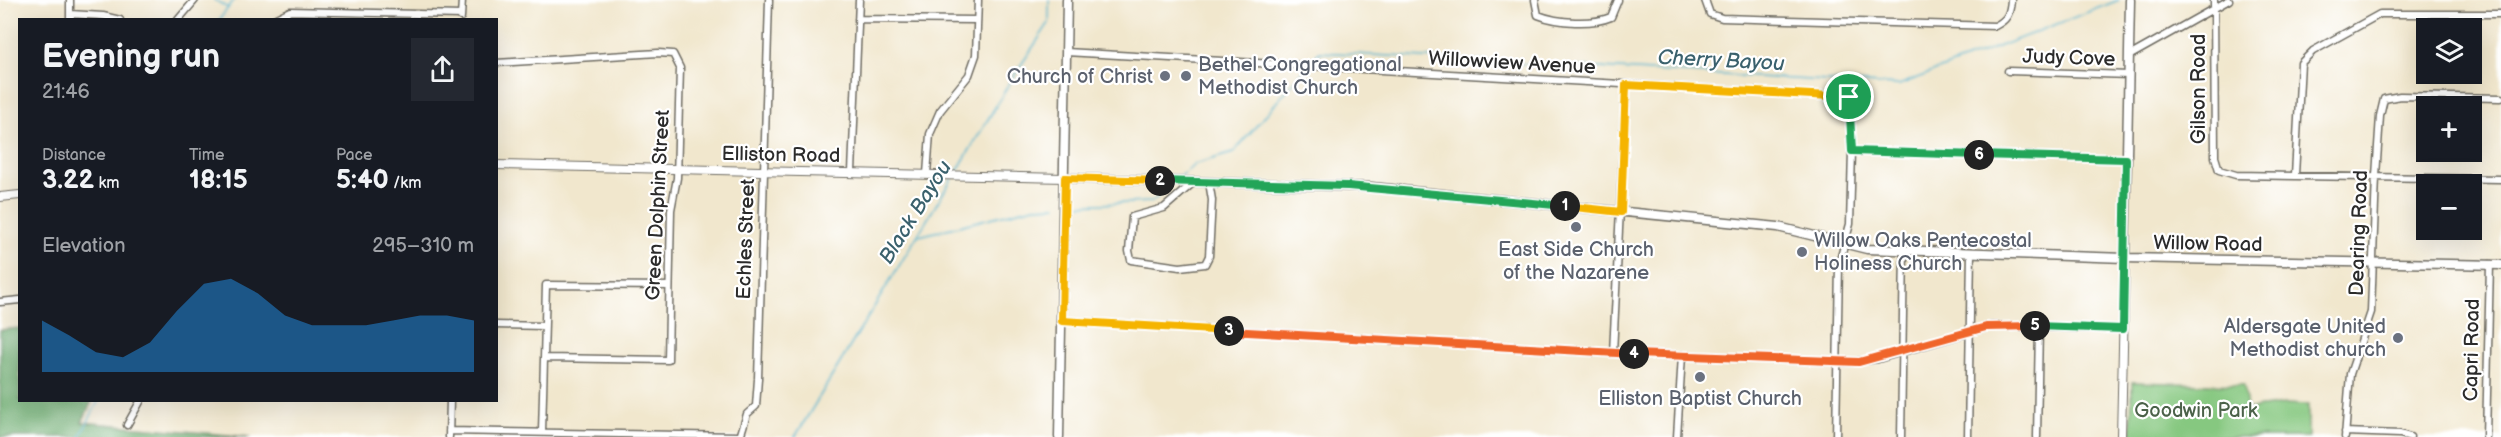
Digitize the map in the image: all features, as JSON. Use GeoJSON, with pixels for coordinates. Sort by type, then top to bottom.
{"type":"FeatureCollection","features":[{"type":"Feature","properties":{"kind":"main road"},"geometry":{"type":"LineString","coordinates":[[1059,437],[1067,0]]}},
{"type":"Feature","properties":{"kind":"main road"},"geometry":{"type":"LineString","coordinates":[[2125,258],[2130,1]]}},
{"type":"Feature","properties":{"kind":"main road","name":"Willow Road"},"geometry":{"type":"LineString","coordinates":[[1065,178],[1360,187],[1778,227],[1842,245],[1867,249],[2125,258],[2501,265]]}},
{"type":"Feature","properties":{"kind":"street"},"geometry":{"type":"LineString","coordinates":[[70,0],[70,17],[104,16],[112,18]]}},
{"type":"Feature","properties":{"kind":"street"},"geometry":{"type":"LineString","coordinates":[[180,18],[195,0]]}},
{"type":"Feature","properties":{"kind":"street"},"geometry":{"type":"LineString","coordinates":[[275,18],[283,12],[303,11],[461,17],[462,0]]}},
{"type":"Feature","properties":{"kind":"street","name":"Echles Street"},"geometry":{"type":"LineString","coordinates":[[740,436],[747,414],[756,406],[769,0]]}},
{"type":"Feature","properties":{"kind":"street"},"geometry":{"type":"LineString","coordinates":[[852,172],[859,0]]}},
{"type":"Feature","properties":{"kind":"street"},"geometry":{"type":"LineString","coordinates":[[927,174],[930,134],[940,111],[969,75],[976,55],[978,0]]}},
{"type":"Feature","properties":{"kind":"street"},"geometry":{"type":"LineString","coordinates":[[1535,0],[1538,15],[1550,20],[1602,21],[1611,17],[1618,7],[1618,0]]}},
{"type":"Feature","properties":{"kind":"street"},"geometry":{"type":"LineString","coordinates":[[1705,0],[1710,14],[1722,18],[1995,26],[2005,21],[2010,12],[2011,0]]}},
{"type":"Feature","properties":{"kind":"street","name":"Gilson Road"},"geometry":{"type":"LineString","coordinates":[[2214,0],[2216,157],[2219,170],[2236,175],[2295,175]]}},
{"type":"Feature","properties":{"kind":"street"},"geometry":{"type":"LineString","coordinates":[[2129,56],[2229,0]]}},
{"type":"Feature","properties":{"kind":"street"},"geometry":{"type":"LineString","coordinates":[[2501,14],[2380,14],[2313,51],[2301,63],[2295,175],[2501,179]]}},
{"type":"Feature","properties":{"kind":"street"},"geometry":{"type":"LineString","coordinates":[[858,19],[977,20]]}},
{"type":"Feature","properties":{"kind":"street","name":"Willowview Avenue"},"geometry":{"type":"LineString","coordinates":[[1066,52],[1849,97],[1852,151]]}},
{"type":"Feature","properties":{"kind":"street","name":"Green Dolphin Street"},"geometry":{"type":"LineString","coordinates":[[498,63],[673,54],[680,68],[678,168],[671,210],[668,360],[545,358]]}},
{"type":"Feature","properties":{"kind":"street","name":"Judy Cove"},"geometry":{"type":"LineString","coordinates":[[2008,71],[2129,75]]}},
{"type":"Feature","properties":{"kind":"street"},"geometry":{"type":"LineString","coordinates":[[1613,353],[1626,85]]}},
{"type":"Feature","properties":{"kind":"street","name":"Dearing Road"},"geometry":{"type":"LineString","coordinates":[[2345,434],[2350,374],[2371,312],[2376,176],[2380,116],[2384,99],[2400,96],[2501,98]]}},
{"type":"Feature","properties":{"kind":"street"},"geometry":{"type":"LineString","coordinates":[[1836,437],[1839,264],[1842,245],[1850,224],[1852,151],[2126,159]]}},
{"type":"Feature","properties":{"kind":"street","name":"Elliston Road"},"geometry":{"type":"LineString","coordinates":[[498,165],[763,169],[1065,178]]}},
{"type":"Feature","properties":{"kind":"street"},"geometry":{"type":"LineString","coordinates":[[1194,182],[1164,208],[1132,217],[1129,251],[1131,260],[1180,267],[1205,264],[1210,245],[1212,200],[1209,182]]}},
{"type":"Feature","properties":{"kind":"street"},"geometry":{"type":"LineString","coordinates":[[0,198],[18,195]]}},
{"type":"Feature","properties":{"kind":"street"},"geometry":{"type":"LineString","coordinates":[[1901,437],[1904,251]]}},
{"type":"Feature","properties":{"kind":"street"},"geometry":{"type":"LineString","coordinates":[[1968,437],[1971,253]]}},
{"type":"Feature","properties":{"kind":"street"},"geometry":{"type":"LineString","coordinates":[[2121,437],[2125,258]]}},
{"type":"Feature","properties":{"kind":"street","name":"Capri Road"},"geometry":{"type":"LineString","coordinates":[[2486,437],[2490,264]]}},
{"type":"Feature","properties":{"kind":"street"},"geometry":{"type":"LineString","coordinates":[[542,432],[545,358],[543,326],[546,285],[669,286]]}},
{"type":"Feature","properties":{"kind":"street"},"geometry":{"type":"LineString","coordinates":[[0,302],[18,300]]}},
{"type":"Feature","properties":{"kind":"street"},"geometry":{"type":"LineString","coordinates":[[1062,321],[1613,353],[1837,362],[1866,361],[1996,325],[2123,329]]}},
{"type":"Feature","properties":{"kind":"street"},"geometry":{"type":"LineString","coordinates":[[498,325],[543,326]]}},
{"type":"Feature","properties":{"kind":"street"},"geometry":{"type":"LineString","coordinates":[[2037,437],[2039,327]]}},
{"type":"Feature","properties":{"kind":"street"},"geometry":{"type":"LineString","coordinates":[[1677,437],[1682,355]]}},
{"type":"Feature","properties":{"kind":"street"},"geometry":{"type":"LineString","coordinates":[[127,425],[140,402]]}},
{"type":"Feature","properties":{"kind":"street"},"geometry":{"type":"LineString","coordinates":[[450,402],[449,434],[542,432],[740,436]]}},
{"type":"Feature","properties":{"kind":"street"},"geometry":{"type":"LineString","coordinates":[[2345,434],[2400,434],[2410,437]]}},
{"type":"Feature","properties":{"kind":"green space"},"geometry":{"type":"Polygon","coordinates":[[[18,328],[18,402],[92,402],[82,422],[251,437],[0,437],[0,330],[18,328]]]}},
{"type":"Feature","properties":{"kind":"green space","name":"Goodwin Park"},"geometry":{"type":"Polygon","coordinates":[[[2132,382],[2244,385],[2247,409],[2285,404],[2308,405],[2308,437],[2131,437],[2132,382]]]}},
{"type":"Feature","properties":{"kind":"waterway"},"geometry":{"type":"LineString","coordinates":[[215,0],[228,8],[220,18]]}},
{"type":"Feature","properties":{"kind":"waterway"},"geometry":{"type":"LineString","coordinates":[[228,8],[234,0]]}},
{"type":"Feature","properties":{"kind":"waterway","name":"Black Bayou"},"geometry":{"type":"LineString","coordinates":[[956,173],[1015,74],[1049,23],[1049,0]]}},
{"type":"Feature","properties":{"kind":"waterway","name":"Cherry Bayou"},"geometry":{"type":"LineString","coordinates":[[1311,62],[1319,52],[1899,85],[2119,0]]}},
{"type":"Feature","properties":{"kind":"waterway","name":"Cherry Bayou"},"geometry":{"type":"LineString","coordinates":[[1180,177],[1195,164],[1233,153],[1304,70]]}},
{"type":"Feature","properties":{"kind":"waterway","name":"Black Bayou"},"geometry":{"type":"LineString","coordinates":[[795,437],[953,177]]}},
{"type":"Feature","properties":{"kind":"waterway","name":"Cherry Bayou"},"geometry":{"type":"LineString","coordinates":[[1072,205],[1152,202],[1171,185]]}},
{"type":"Feature","properties":{"kind":"waterway","name":"Cherry Bayou"},"geometry":{"type":"LineString","coordinates":[[919,236],[1034,207],[1056,206]]}},
{"type":"Feature","properties":{"kind":"waterway"},"geometry":{"type":"LineString","coordinates":[[80,437],[98,402]]}},
{"type":"Feature","properties":{"kind":"place","name":"Church of Christ"},"geometry":{"type":"Point","coordinates":[1165,76]}},
{"type":"Feature","properties":{"kind":"place","name":"Bethel Congregational Methodist Church"},"geometry":{"type":"Point","coordinates":[1186,76]}},
{"type":"Feature","properties":{"kind":"place","name":"East Side Church of the Nazarene"},"geometry":{"type":"Point","coordinates":[1576,227]}},
{"type":"Feature","properties":{"kind":"place","name":"Willow Oaks Pentecostal Holiness Church"},"geometry":{"type":"Point","coordinates":[1802,252]}},
{"type":"Feature","properties":{"kind":"place","name":"Aldersgate United Methodist church"},"geometry":{"type":"Point","coordinates":[2398,338]}},
{"type":"Feature","properties":{"kind":"place","name":"Elliston Baptist Church"},"geometry":{"type":"Point","coordinates":[1700,377]}},
{"type":"Feature","properties":{"kind":"route"},"geometry":{"type":"LineString","coordinates":[[1626,85],[1849,97],[1852,151],[2126,159],[2123,329],[1991,326],[1878,359],[1852,362],[1613,353],[1062,321],[1065,178],[1348,186],[1621,212],[1626,85]]}}]}
